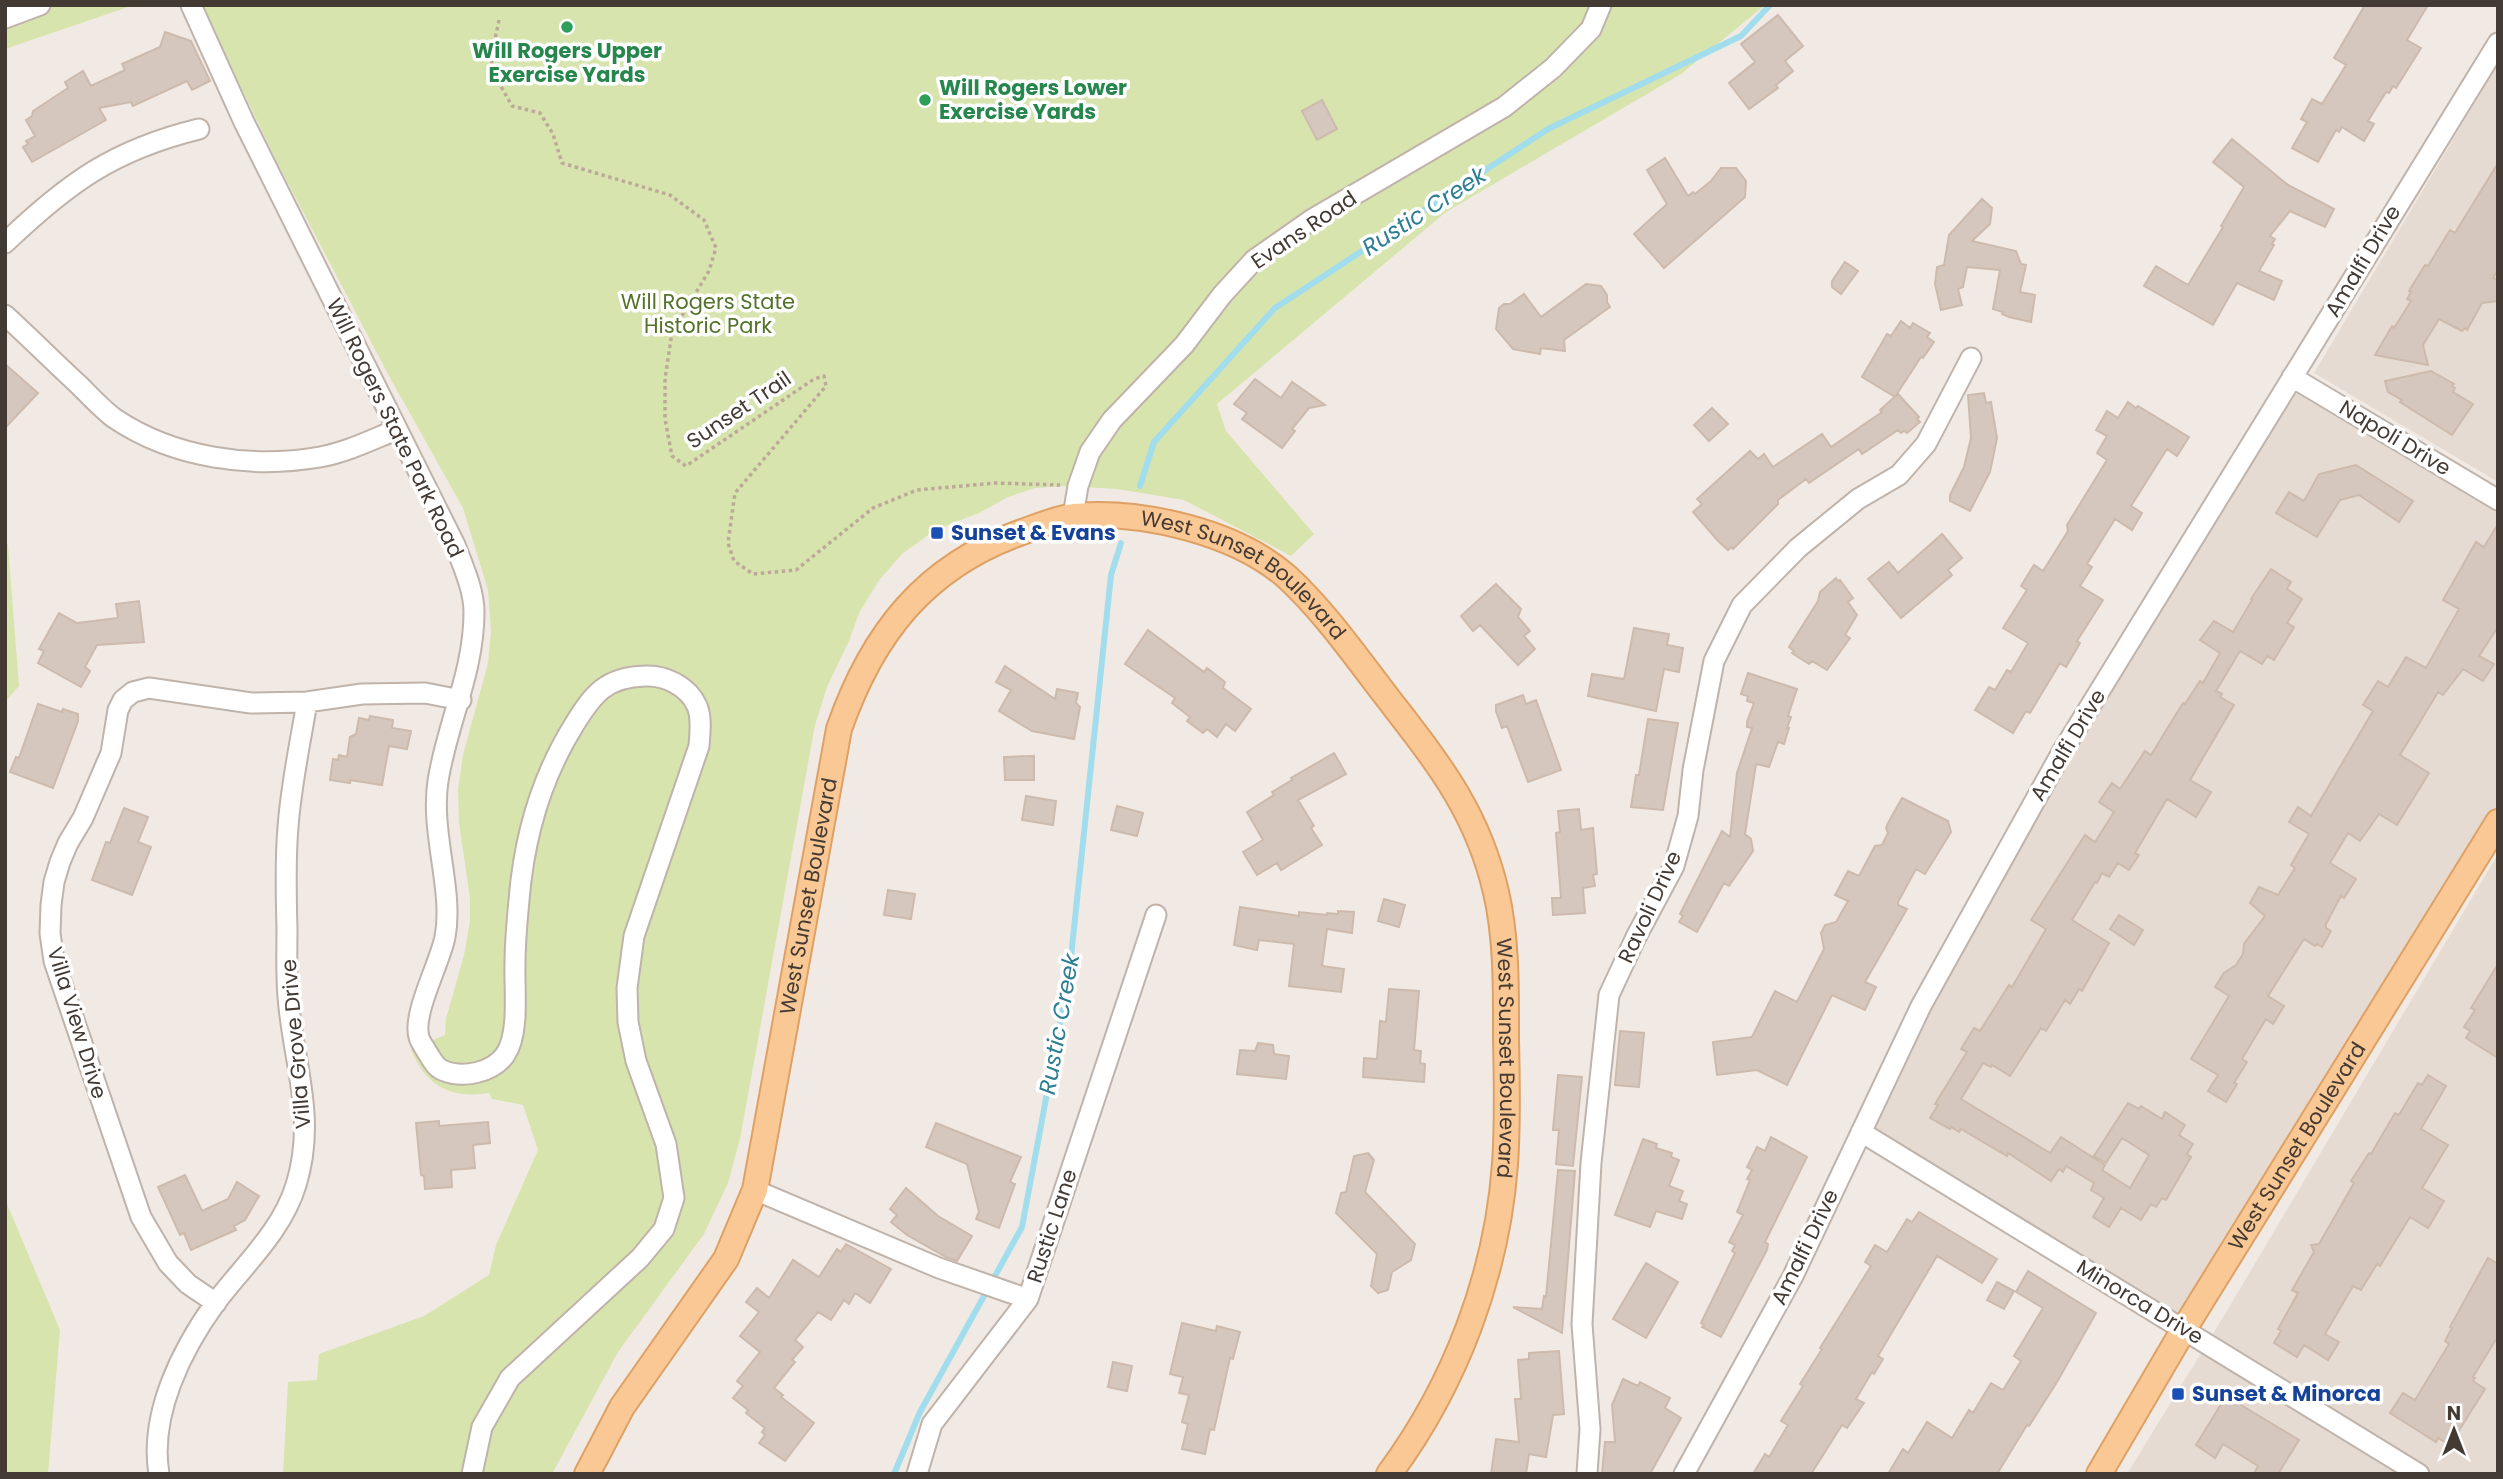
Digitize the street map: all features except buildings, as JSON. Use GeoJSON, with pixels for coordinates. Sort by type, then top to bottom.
{"type":"FeatureCollection","features":[{"type":"Feature","properties":{"kind":"main road","name":"West Sunset Boulevard"},"geometry":{"type":"LineString","coordinates":[[587,1474],[622,1406],[726,1259],[755,1190],[839,729],[851,694],[873,651],[890,626],[935,578],[967,556],[998,540],[1073,516],[1134,518],[1181,526],[1246,550],[1287,577],[1347,645],[1432,754],[1470,815],[1485,854],[1497,895],[1506,996],[1505,1156],[1495,1233],[1481,1295],[1449,1377],[1414,1440],[1389,1474]]}},
{"type":"Feature","properties":{"kind":"main road","name":"West Sunset Boulevard"},"geometry":{"type":"LineString","coordinates":[[2099,1474],[2184,1329],[2498,822]]}},
{"type":"Feature","properties":{"kind":"street"},"geometry":{"type":"LineString","coordinates":[[5,18],[40,5]]}},
{"type":"Feature","properties":{"kind":"street","name":"Will Rogers State Park Road"},"geometry":{"type":"LineString","coordinates":[[191,5],[244,122],[455,545],[474,608],[472,648],[461,700],[438,782],[436,818],[446,905],[445,936],[418,1016],[418,1037],[432,1061],[441,1070],[469,1074],[487,1070],[505,1055],[513,1031],[519,897],[532,817],[556,754],[587,704],[601,689],[625,676],[657,675],[684,688],[698,707],[699,746],[634,936],[627,988],[628,1022],[636,1061],[666,1144],[674,1198],[664,1229],[640,1258],[510,1378],[482,1427],[471,1474]]}},
{"type":"Feature","properties":{"kind":"street","name":"Evans Road"},"geometry":{"type":"LineString","coordinates":[[1073,516],[1078,486],[1090,452],[1112,420],[1184,345],[1222,295],[1254,260],[1311,220],[1504,107],[1553,68],[1591,29],[1601,5]]}},
{"type":"Feature","properties":{"kind":"street","name":"Amalfi Drive"},"geometry":{"type":"LineString","coordinates":[[1684,1474],[1793,1276],[1920,1006],[2062,752],[2498,43]]}},
{"type":"Feature","properties":{"kind":"street"},"geometry":{"type":"LineString","coordinates":[[5,243],[50,201],[95,169],[162,138],[199,129]]}},
{"type":"Feature","properties":{"kind":"street"},"geometry":{"type":"LineString","coordinates":[[5,315],[113,417],[159,442],[184,451],[212,457],[321,457],[350,449],[396,430]]}},
{"type":"Feature","properties":{"kind":"street","name":"Ravoli Drive"},"geometry":{"type":"LineString","coordinates":[[1587,1474],[1590,1429],[1582,1324],[1591,1163],[1609,995],[1674,866],[1688,816],[1693,771],[1714,661],[1742,605],[1798,548],[1858,499],[1899,475],[1926,444],[1971,358]]}},
{"type":"Feature","properties":{"kind":"street","name":"Napoli Drive"},"geometry":{"type":"LineString","coordinates":[[2292,377],[2498,500]]}},
{"type":"Feature","properties":{"kind":"street","name":"Villa View Drive"},"geometry":{"type":"LineString","coordinates":[[216,1303],[188,1284],[168,1263],[141,1217],[54,961],[50,933],[54,882],[68,843],[83,818],[111,753],[118,710],[123,700],[133,692],[149,688],[251,703],[307,702]]}},
{"type":"Feature","properties":{"kind":"street"},"geometry":{"type":"LineString","coordinates":[[307,702],[362,694],[425,693],[461,700]]}},
{"type":"Feature","properties":{"kind":"street","name":"Villa Grove Drive"},"geometry":{"type":"LineString","coordinates":[[159,1474],[158,1432],[180,1364],[196,1332],[270,1236],[286,1209],[296,1185],[303,1151],[303,1087],[288,996],[286,863],[291,793],[307,702]]}},
{"type":"Feature","properties":{"kind":"street","name":"Rustic Lane"},"geometry":{"type":"LineString","coordinates":[[755,1190],[939,1268],[1028,1299],[1156,915]]}},
{"type":"Feature","properties":{"kind":"street","name":"Minorca Drive"},"geometry":{"type":"LineString","coordinates":[[1861,1132],[2418,1474]]}},
{"type":"Feature","properties":{"kind":"street"},"geometry":{"type":"LineString","coordinates":[[918,1474],[932,1424],[1028,1299]]}},
{"type":"Feature","properties":{"kind":"path","name":"Sunset Trail"},"geometry":{"type":"LineString","coordinates":[[499,20],[491,59],[494,75],[512,106],[540,113],[553,134],[562,163],[670,195],[704,220],[716,248],[709,271],[672,332],[665,379],[665,419],[672,456],[686,466],[814,379],[824,376],[826,386],[735,493],[728,543],[734,561],[753,574],[796,570],[873,508],[917,490],[996,483],[1069,485]]}},
{"type":"Feature","properties":{"kind":"shaded area"},"geometry":{"type":"Polygon","coordinates":[[[2498,64],[2498,482],[2314,373],[2498,64]]]}},
{"type":"Feature","properties":{"kind":"shaded area"},"geometry":{"type":"Polygon","coordinates":[[[2292,377],[2498,500],[2498,822],[2184,1329],[1861,1132],[1921,1006],[2292,377]]]}},
{"type":"Feature","properties":{"kind":"shaded area"},"geometry":{"type":"Polygon","coordinates":[[[2498,854],[2498,1474],[2127,1474],[2228,1309],[2498,854]]]}},
{"type":"Feature","properties":{"kind":"green space"},"geometry":{"type":"Polygon","coordinates":[[[5,5],[134,5],[5,49],[5,5]]]}},
{"type":"Feature","properties":{"kind":"green space","name":"Will Rogers State Historic Park"},"geometry":{"type":"Polygon","coordinates":[[[186,5],[1765,5],[1681,74],[1446,212],[1217,404],[1226,431],[1314,534],[1291,556],[1184,500],[1117,489],[1067,486],[1035,488],[1008,497],[979,513],[935,530],[902,554],[880,579],[859,613],[827,687],[815,725],[740,1139],[728,1183],[704,1234],[618,1352],[552,1474],[283,1474],[288,1382],[317,1380],[319,1354],[424,1316],[489,1275],[496,1245],[538,1150],[523,1105],[492,1099],[489,1093],[463,1094],[441,1087],[424,1072],[411,1049],[445,1035],[446,1019],[464,955],[470,921],[458,789],[463,755],[488,663],[491,631],[488,590],[463,508],[389,376],[277,162],[227,58],[186,5]]]}},
{"type":"Feature","properties":{"kind":"green space"},"geometry":{"type":"Polygon","coordinates":[[[5,542],[8,545],[19,686],[5,702],[5,542]]]}},
{"type":"Feature","properties":{"kind":"green space"},"geometry":{"type":"Polygon","coordinates":[[[5,1199],[60,1330],[48,1474],[5,1474],[5,1199]]]}},
{"type":"Feature","properties":{"kind":"waterway","name":"Rustic Creek"},"geometry":{"type":"LineString","coordinates":[[1140,486],[1154,442],[1275,308],[1548,129],[1741,36],[1770,5]]}},
{"type":"Feature","properties":{"kind":"waterway","name":"Rustic Creek"},"geometry":{"type":"LineString","coordinates":[[894,1474],[920,1412],[1022,1227],[1069,976],[1111,575],[1121,543]]}},
{"type":"Feature","properties":{"kind":"place","name":"Will Rogers Upper Exercise Yards"},"geometry":{"type":"Point","coordinates":[567,27]}},
{"type":"Feature","properties":{"kind":"place","name":"Will Rogers Lower Exercise Yards"},"geometry":{"type":"Point","coordinates":[925,100]}},
{"type":"Feature","properties":{"kind":"place","name":"Sunset & Evans"},"geometry":{"type":"Point","coordinates":[937,533]}},
{"type":"Feature","properties":{"kind":"place","name":"Sunset & Minorca"},"geometry":{"type":"Point","coordinates":[2178,1394]}}]}
